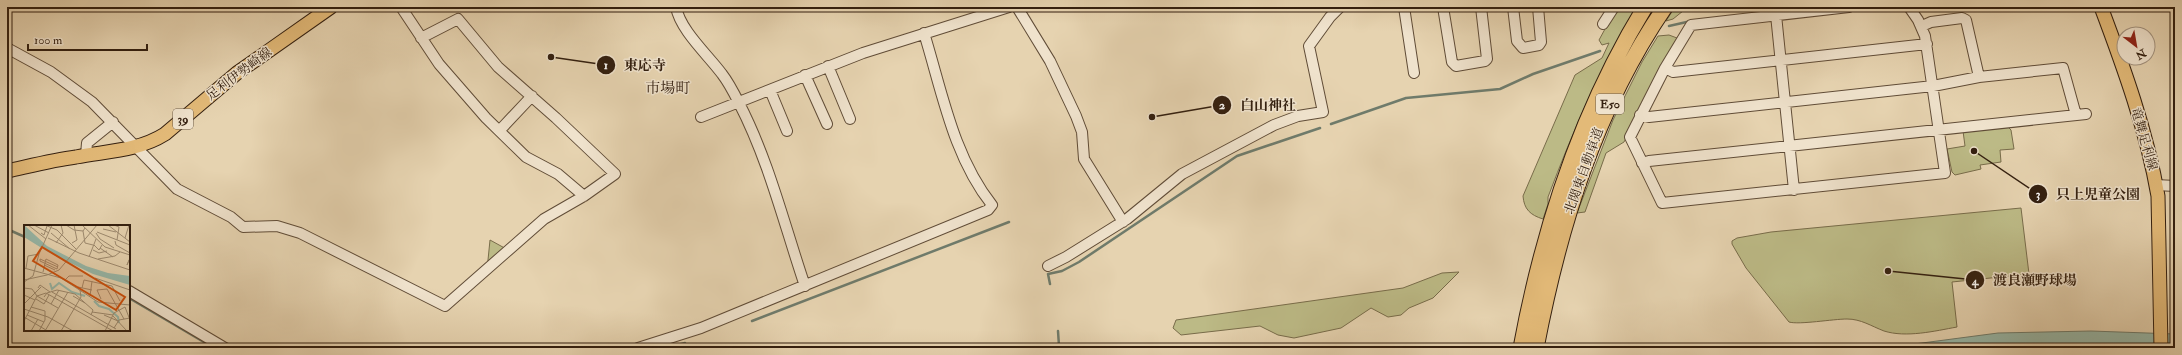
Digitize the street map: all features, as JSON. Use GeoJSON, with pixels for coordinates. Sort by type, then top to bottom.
{"type":"FeatureCollection","features":[{"type":"Feature","properties":{"kind":"highway","name":"北関東自動車道"},"geometry":{"type":"LineString","coordinates":[[1521,348],[1534,291],[1563,208],[1590,114],[1620,49],[1645,7]]}},
{"type":"Feature","properties":{"kind":"highway","name":"北関東自動車道"},"geometry":{"type":"LineString","coordinates":[[1536,348],[1563,208],[1613,98],[1634,57],[1665,7]]}},
{"type":"Feature","properties":{"kind":"main road","name":"足利伊勢崎線"},"geometry":{"type":"LineString","coordinates":[[7,171],[86,155],[137,148],[152,142],[165,134],[237,73],[331,7]]}},
{"type":"Feature","properties":{"kind":"main road","name":"竜舞足利線"},"geometry":{"type":"LineString","coordinates":[[2101,7],[2145,136],[2157,191],[2161,348]]}},
{"type":"Feature","properties":{"kind":"street"},"geometry":{"type":"LineString","coordinates":[[401,7],[439,64],[486,118],[526,157],[558,174],[584,196]]}},
{"type":"Feature","properties":{"kind":"street"},"geometry":{"type":"LineString","coordinates":[[676,7],[682,25],[723,75],[739,103],[770,171],[782,217],[805,286]]}},
{"type":"Feature","properties":{"kind":"street"},"geometry":{"type":"LineString","coordinates":[[701,116],[739,103],[828,66],[924,33],[1009,7]]}},
{"type":"Feature","properties":{"kind":"street"},"geometry":{"type":"LineString","coordinates":[[1017,7],[1050,61],[1076,116],[1082,132],[1084,159],[1123,222]]}},
{"type":"Feature","properties":{"kind":"street"},"geometry":{"type":"LineString","coordinates":[[1048,266],[1066,257],[1123,222],[1188,170],[1274,125],[1298,116],[1323,112],[1309,46],[1330,17],[1340,7]]}},
{"type":"Feature","properties":{"kind":"street"},"geometry":{"type":"LineString","coordinates":[[1404,7],[1414,73]]}},
{"type":"Feature","properties":{"kind":"street"},"geometry":{"type":"LineString","coordinates":[[1443,7],[1452,62],[1456,66],[1485,61],[1488,59],[1481,7]]}},
{"type":"Feature","properties":{"kind":"street"},"geometry":{"type":"LineString","coordinates":[[1513,7],[1517,41],[1523,48],[1528,48],[1539,45],[1541,42],[1538,7]]}},
{"type":"Feature","properties":{"kind":"street"},"geometry":{"type":"LineString","coordinates":[[1603,24],[1614,7]]}},
{"type":"Feature","properties":{"kind":"street"},"geometry":{"type":"LineString","coordinates":[[1849,7],[1791,10],[1776,15],[1691,25],[1665,68],[1640,115],[1630,138],[1660,200],[1664,204],[1942,175],[1945,173],[1927,44],[1922,26],[1909,7]]}},
{"type":"Feature","properties":{"kind":"street"},"geometry":{"type":"LineString","coordinates":[[1776,15],[1794,190]]}},
{"type":"Feature","properties":{"kind":"street"},"geometry":{"type":"LineString","coordinates":[[1922,26],[1931,22],[1962,18],[1966,20],[1979,77]]}},
{"type":"Feature","properties":{"kind":"street"},"geometry":{"type":"LineString","coordinates":[[7,48],[51,72],[92,102],[177,189],[231,218],[243,227],[267,225],[288,228],[445,306],[544,219],[584,196],[615,174],[532,96],[498,67],[458,19],[421,38]]}},
{"type":"Feature","properties":{"kind":"street"},"geometry":{"type":"LineString","coordinates":[[638,348],[700,328],[805,286],[985,212],[992,205],[972,171],[952,128],[924,33]]}},
{"type":"Feature","properties":{"kind":"street"},"geometry":{"type":"LineString","coordinates":[[1665,68],[1673,72],[1927,44]]}},
{"type":"Feature","properties":{"kind":"street"},"geometry":{"type":"LineString","coordinates":[[828,66],[850,119]]}},
{"type":"Feature","properties":{"kind":"street"},"geometry":{"type":"LineString","coordinates":[[1640,115],[1649,117],[1933,86],[1979,77],[2063,68],[2081,114],[1649,160],[1642,163]]}},
{"type":"Feature","properties":{"kind":"street"},"geometry":{"type":"LineString","coordinates":[[805,75],[827,124]]}},
{"type":"Feature","properties":{"kind":"street"},"geometry":{"type":"LineString","coordinates":[[770,90],[787,131]]}},
{"type":"Feature","properties":{"kind":"street"},"geometry":{"type":"LineString","coordinates":[[500,130],[532,96]]}},
{"type":"Feature","properties":{"kind":"street"},"geometry":{"type":"LineString","coordinates":[[86,155],[88,143],[113,122]]}},
{"type":"Feature","properties":{"kind":"street"},"geometry":{"type":"LineString","coordinates":[[2157,191],[2175,186]]}},
{"type":"Feature","properties":{"kind":"street"},"geometry":{"type":"LineString","coordinates":[[130,292],[225,348]]}},
{"type":"Feature","properties":{"kind":"shaded area"},"geometry":{"type":"Polygon","coordinates":[[[1617,7],[1637,7],[1611,53],[1588,100],[1548,197],[1548,204],[1543,219],[1528,211],[1523,196],[1575,75],[1602,58],[1609,43],[1602,45],[1599,40],[1617,7]]]}},
{"type":"Feature","properties":{"kind":"shaded area"},"geometry":{"type":"Polygon","coordinates":[[[1675,7],[1688,7],[1673,19],[1666,21],[1675,7]]]}},
{"type":"Feature","properties":{"kind":"shaded area"},"geometry":{"type":"Polygon","coordinates":[[[1669,35],[1677,38],[1624,142],[1606,153],[1585,212],[1577,213],[1613,120],[1642,62],[1658,36],[1669,35]]]}},
{"type":"Feature","properties":{"kind":"shaded area"},"geometry":{"type":"Polygon","coordinates":[[[2007,126],[2011,130],[2014,149],[2000,150],[2001,162],[1980,165],[1981,169],[1955,175],[1952,172],[1947,149],[1965,146],[1963,131],[2007,126]]]}},
{"type":"Feature","properties":{"kind":"shaded area"},"geometry":{"type":"Polygon","coordinates":[[[2021,208],[2029,274],[1952,282],[1957,327],[1920,333],[1893,333],[1852,319],[1800,323],[1789,322],[1746,268],[1732,244],[1732,241],[1737,238],[1771,232],[2021,208]]]}},
{"type":"Feature","properties":{"kind":"shaded area"},"geometry":{"type":"Polygon","coordinates":[[[490,240],[510,251],[487,270],[490,240]]]}},
{"type":"Feature","properties":{"kind":"shaded area"},"geometry":{"type":"Polygon","coordinates":[[[1459,272],[1433,298],[1409,308],[1401,315],[1388,317],[1371,308],[1341,328],[1294,338],[1278,335],[1260,326],[1181,335],[1173,328],[1176,320],[1403,288],[1442,273],[1459,272]]]}},
{"type":"Feature","properties":{"kind":"shaded area"},"geometry":{"type":"Polygon","coordinates":[[[2091,331],[2175,334],[2175,348],[1884,348],[1998,333],[2091,331]]]}},
{"type":"Feature","properties":{"kind":"waterway"},"geometry":{"type":"LineString","coordinates":[[2001,7],[2008,7]]}},
{"type":"Feature","properties":{"kind":"waterway"},"geometry":{"type":"LineString","coordinates":[[1669,26],[1691,21]]}},
{"type":"Feature","properties":{"kind":"waterway"},"geometry":{"type":"LineString","coordinates":[[1331,124],[1406,98],[1500,89],[1533,74],[1600,51]]}},
{"type":"Feature","properties":{"kind":"waterway"},"geometry":{"type":"LineString","coordinates":[[1050,284],[1048,274],[1062,271],[1079,262],[1237,156],[1320,128]]}},
{"type":"Feature","properties":{"kind":"waterway"},"geometry":{"type":"LineString","coordinates":[[752,321],[1009,222]]}},
{"type":"Feature","properties":{"kind":"waterway"},"geometry":{"type":"LineString","coordinates":[[7,229],[24,237]]}},
{"type":"Feature","properties":{"kind":"waterway"},"geometry":{"type":"LineString","coordinates":[[130,299],[214,348]]}},
{"type":"Feature","properties":{"kind":"waterway"},"geometry":{"type":"LineString","coordinates":[[1053,348],[1059,346],[1058,331]]}},
{"type":"Feature","properties":{"kind":"waterway"},"geometry":{"type":"LineString","coordinates":[[666,348],[685,343]]}},
{"type":"Feature","properties":{"kind":"place","name":"東応寺"},"geometry":{"type":"Point","coordinates":[551,57]}},
{"type":"Feature","properties":{"kind":"place","name":"白山神社"},"geometry":{"type":"Point","coordinates":[1152,117]}},
{"type":"Feature","properties":{"kind":"place","name":"只上児童公園"},"geometry":{"type":"Point","coordinates":[1974,151]}},
{"type":"Feature","properties":{"kind":"place","name":"渡良瀬野球場"},"geometry":{"type":"Point","coordinates":[1888,271]}},
{"type":"Feature","properties":{"kind":"district","name":"市場町"},"geometry":{"type":"Point","coordinates":[668,88]}}]}
